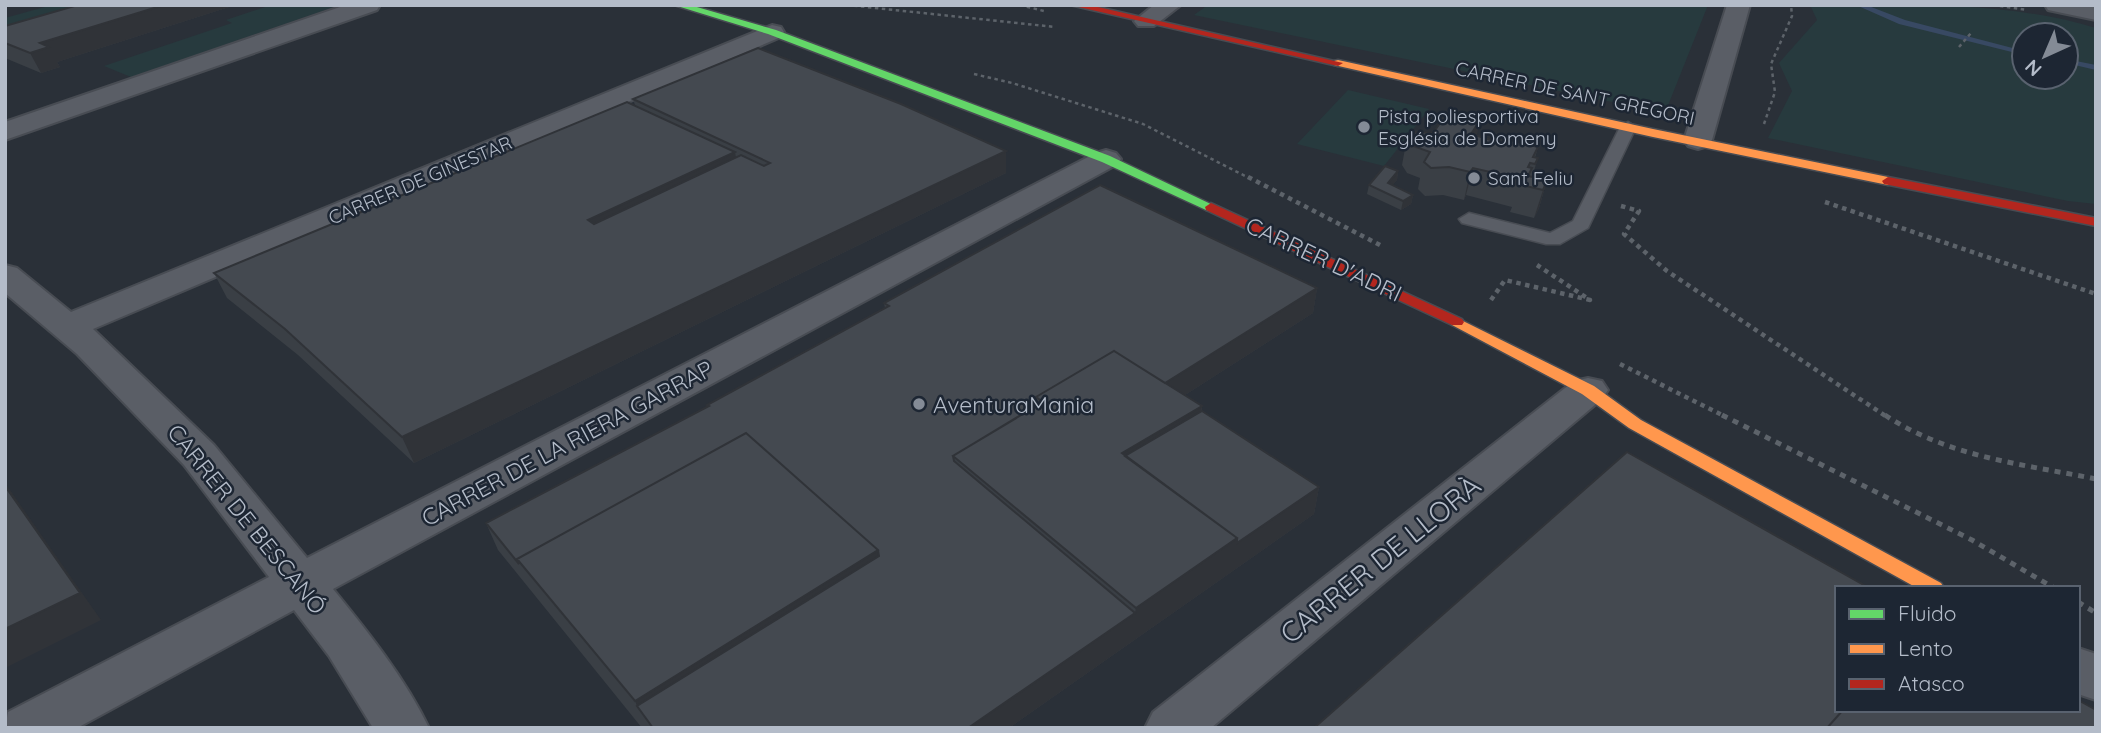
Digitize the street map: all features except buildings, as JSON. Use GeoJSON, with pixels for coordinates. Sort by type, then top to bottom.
{"type":"FeatureCollection","features":[{"type":"Feature","properties":{"kind":"street"},"geometry":{"type":"LineString","coordinates":[[5,132],[369,5]]}},
{"type":"Feature","properties":{"kind":"street","name":"CARRER D'ADRI"},"geometry":{"type":"LineString","coordinates":[[679,5],[772,32],[1106,159],[1416,302],[1588,390],[1634,424],[1930,586]]}},
{"type":"Feature","properties":{"kind":"street","name":"CARRER DE SANT GREGORI"},"geometry":{"type":"LineString","coordinates":[[1075,5],[1628,127],[2096,222]]}},
{"type":"Feature","properties":{"kind":"street"},"geometry":{"type":"LineString","coordinates":[[1146,21],[1170,5]]}},
{"type":"Feature","properties":{"kind":"street"},"geometry":{"type":"LineString","coordinates":[[1698,141],[1739,5]]}},
{"type":"Feature","properties":{"kind":"street"},"geometry":{"type":"LineString","coordinates":[[2056,5],[2096,13]]}},
{"type":"Feature","properties":{"kind":"street"},"geometry":{"type":"LineString","coordinates":[[2088,5],[2096,6]]}},
{"type":"Feature","properties":{"kind":"street","name":"CARRER DE GINESTAR"},"geometry":{"type":"LineString","coordinates":[[68,327],[772,32]]}},
{"type":"Feature","properties":{"kind":"street","name":"CARRER DE LA RIERA GARRAP"},"geometry":{"type":"LineString","coordinates":[[27,728],[1106,159]]}},
{"type":"Feature","properties":{"kind":"street","name":"CARRER DE SANT GREGORI"},"geometry":{"type":"LineString","coordinates":[[2067,218],[2096,227]]}},
{"type":"Feature","properties":{"kind":"street","name":"CARRER DE BESCANÓ"},"geometry":{"type":"LineString","coordinates":[[5,275],[68,327],[199,454],[299,585],[347,642],[402,728]]}},
{"type":"Feature","properties":{"kind":"street","name":"CARRER DE LLORÀ"},"geometry":{"type":"LineString","coordinates":[[1171,728],[1588,390]]}},
{"type":"Feature","properties":{"kind":"street"},"geometry":{"type":"LineString","coordinates":[[2080,670],[2096,679]]}},
{"type":"Feature","properties":{"kind":"lane"},"geometry":{"type":"LineString","coordinates":[[1469,219],[1553,240],[1581,224],[1628,127]]}},
{"type":"Feature","properties":{"kind":"path"},"geometry":{"type":"LineString","coordinates":[[848,5],[1055,27]]}},
{"type":"Feature","properties":{"kind":"path"},"geometry":{"type":"LineString","coordinates":[[1959,47],[1970,33]]}},
{"type":"Feature","properties":{"kind":"path"},"geometry":{"type":"LineString","coordinates":[[1594,198],[1640,211],[1624,234],[1667,271],[1907,430],[1953,450],[2096,479]]}},
{"type":"Feature","properties":{"kind":"path"},"geometry":{"type":"LineString","coordinates":[[1491,300],[1505,280],[1590,300],[1530,261]]}},
{"type":"Feature","properties":{"kind":"path"},"geometry":{"type":"LineString","coordinates":[[2080,603],[2096,612]]}},
{"type":"Feature","properties":{"kind":"green space"},"geometry":{"type":"Polygon","coordinates":[[[52,5],[133,6],[5,44],[5,18],[52,5]]]}},
{"type":"Feature","properties":{"kind":"green space"},"geometry":{"type":"Polygon","coordinates":[[[271,5],[340,5],[131,77],[104,66],[232,23],[226,20],[271,5]]]}},
{"type":"Feature","properties":{"kind":"green space"},"geometry":{"type":"Polygon","coordinates":[[[1208,5],[1708,5],[1665,113],[1194,15],[1208,5]]]}},
{"type":"Feature","properties":{"kind":"green space"},"geometry":{"type":"Polygon","coordinates":[[[1810,5],[1990,8],[2069,21],[2010,21],[2010,91],[2080,91],[2080,24],[2096,28],[2096,204],[2068,201],[1768,138],[1792,91],[1779,63],[1817,20],[1810,5]]]}},
{"type":"Feature","properties":{"kind":"green space","name":"Pista poliesportiva Església de Domeny"},"geometry":{"type":"Polygon","coordinates":[[[1348,90],[1429,109],[1384,166],[1297,144],[1348,90]]]}},
{"type":"Feature","properties":{"kind":"waterway"},"geometry":{"type":"LineString","coordinates":[[1859,5],[1902,22],[2010,49]]}},
{"type":"Feature","properties":{"kind":"waterway"},"geometry":{"type":"LineString","coordinates":[[2080,64],[2096,68]]}},
{"type":"Feature","properties":{"kind":"traffic: fast"},"geometry":{"type":"LineString","coordinates":[[679,5],[772,32],[1106,159],[1211,207]]}},
{"type":"Feature","properties":{"kind":"traffic: slow"},"geometry":{"type":"LineString","coordinates":[[1338,63],[1653,133],[1888,181]]}},
{"type":"Feature","properties":{"kind":"traffic: slow"},"geometry":{"type":"LineString","coordinates":[[1457,322],[1588,390],[1635,424],[1930,586]]}},
{"type":"Feature","properties":{"kind":"traffic: jam"},"geometry":{"type":"LineString","coordinates":[[1075,5],[1338,63]]}},
{"type":"Feature","properties":{"kind":"traffic: jam"},"geometry":{"type":"LineString","coordinates":[[1888,181],[2096,222]]}},
{"type":"Feature","properties":{"kind":"traffic: jam"},"geometry":{"type":"LineString","coordinates":[[1211,207],[1457,322]]}},
{"type":"Feature","properties":{"kind":"place","name":"Pista poliesportiva Església de Domeny"},"geometry":{"type":"Point","coordinates":[1364,127]}},
{"type":"Feature","properties":{"kind":"place","name":"Sant Feliu"},"geometry":{"type":"Point","coordinates":[1474,178]}},
{"type":"Feature","properties":{"kind":"place","name":"AventuraMania"},"geometry":{"type":"Point","coordinates":[919,404]}}]}
